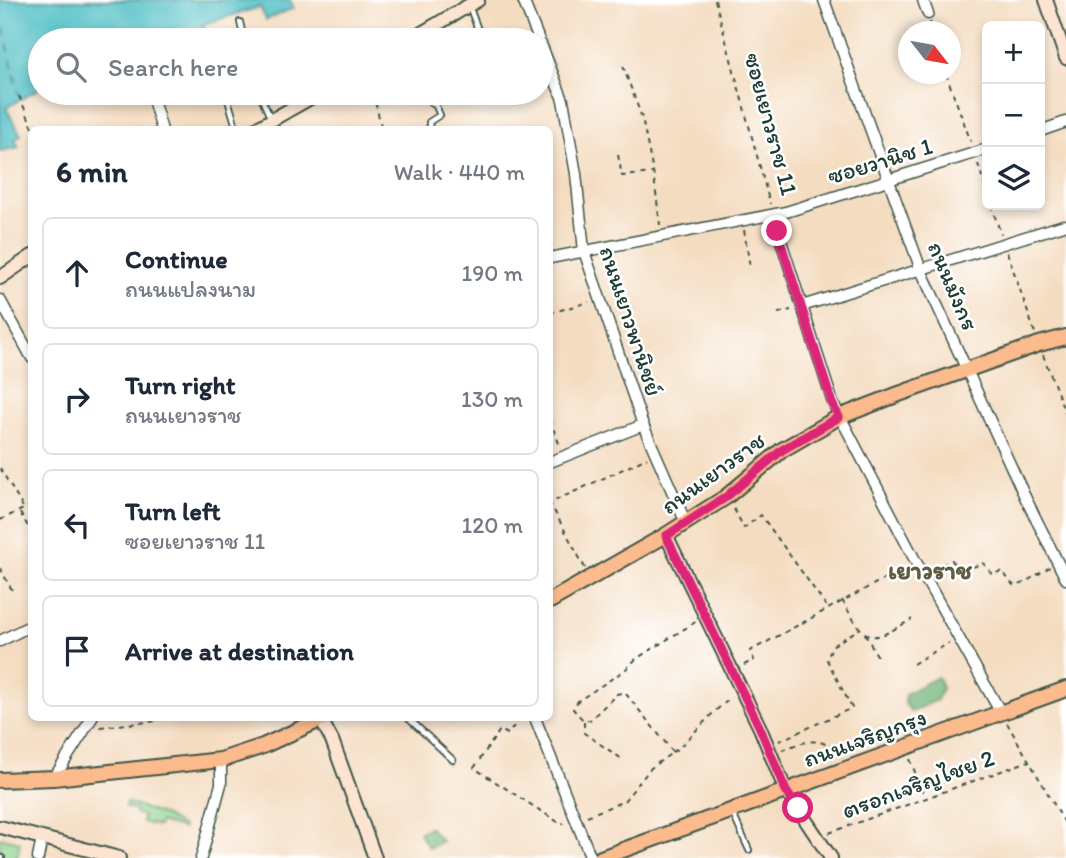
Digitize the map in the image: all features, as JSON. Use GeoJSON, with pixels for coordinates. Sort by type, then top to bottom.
{"type":"FeatureCollection","features":[{"type":"Feature","properties":{"kind":"main road","name":"ถนนเยาวราช"},"geometry":{"type":"LineString","coordinates":[[553,599],[666,536],[726,497],[782,450],[839,417],[1039,344],[1066,337]]}},
{"type":"Feature","properties":{"kind":"main road","name":"ถนนเจริญกรุง"},"geometry":{"type":"LineString","coordinates":[[601,858],[1066,689]]}},
{"type":"Feature","properties":{"kind":"main road"},"geometry":{"type":"LineString","coordinates":[[0,780],[54,778],[221,760],[263,746],[316,721]]}},
{"type":"Feature","properties":{"kind":"street","name":"ถนนเยาวพานิชย์"},"geometry":{"type":"LineString","coordinates":[[523,0],[534,28]]}},
{"type":"Feature","properties":{"kind":"street","name":"ถนนมังกร"},"geometry":{"type":"LineString","coordinates":[[824,0],[920,270],[1066,579]]}},
{"type":"Feature","properties":{"kind":"street"},"geometry":{"type":"LineString","coordinates":[[923,0],[928,14]]}},
{"type":"Feature","properties":{"kind":"street"},"geometry":{"type":"LineString","coordinates":[[1046,0],[1066,58]]}},
{"type":"Feature","properties":{"kind":"street"},"geometry":{"type":"LineString","coordinates":[[431,28],[474,3]]}},
{"type":"Feature","properties":{"kind":"street","name":"ถนนเยาวพานิชย์"},"geometry":{"type":"LineString","coordinates":[[553,75],[563,100],[576,174],[584,251],[599,300],[640,403],[643,425],[686,523]]}},
{"type":"Feature","properties":{"kind":"street"},"geometry":{"type":"LineString","coordinates":[[154,105],[161,126]]}},
{"type":"Feature","properties":{"kind":"street"},"geometry":{"type":"LineString","coordinates":[[274,125],[302,105]]}},
{"type":"Feature","properties":{"kind":"street"},"geometry":{"type":"LineString","coordinates":[[1045,129],[1066,122]]}},
{"type":"Feature","properties":{"kind":"street","name":"ซอยวานิช 1"},"geometry":{"type":"LineString","coordinates":[[553,257],[773,216],[982,151]]}},
{"type":"Feature","properties":{"kind":"street","name":"ซอยเยาวราช 11"},"geometry":{"type":"LineString","coordinates":[[773,216],[832,403],[923,575],[1001,713]]}},
{"type":"Feature","properties":{"kind":"street"},"geometry":{"type":"LineString","coordinates":[[802,306],[1065,227]]}},
{"type":"Feature","properties":{"kind":"street"},"geometry":{"type":"LineString","coordinates":[[0,278],[28,259]]}},
{"type":"Feature","properties":{"kind":"street"},"geometry":{"type":"LineString","coordinates":[[0,300],[28,351]]}},
{"type":"Feature","properties":{"kind":"street"},"geometry":{"type":"LineString","coordinates":[[553,461],[643,425]]}},
{"type":"Feature","properties":{"kind":"street"},"geometry":{"type":"LineString","coordinates":[[666,536],[772,749],[786,791],[831,858]]}},
{"type":"Feature","properties":{"kind":"street"},"geometry":{"type":"LineString","coordinates":[[0,641],[28,627]]}},
{"type":"Feature","properties":{"kind":"street"},"geometry":{"type":"LineString","coordinates":[[54,778],[90,721]]}},
{"type":"Feature","properties":{"kind":"street"},"geometry":{"type":"LineString","coordinates":[[323,721],[375,858]]}},
{"type":"Feature","properties":{"kind":"street"},"geometry":{"type":"LineString","coordinates":[[536,721],[591,858]]}},
{"type":"Feature","properties":{"kind":"street"},"geometry":{"type":"LineString","coordinates":[[201,858],[221,784],[221,760]]}},
{"type":"Feature","properties":{"kind":"street"},"geometry":{"type":"LineString","coordinates":[[0,827],[119,858]]}},
{"type":"Feature","properties":{"kind":"street"},"geometry":{"type":"LineString","coordinates":[[38,858],[42,838]]}},
{"type":"Feature","properties":{"kind":"lane"},"geometry":{"type":"LineString","coordinates":[[474,3],[479,28]]}},
{"type":"Feature","properties":{"kind":"lane"},"geometry":{"type":"LineString","coordinates":[[240,22],[241,28]]}},
{"type":"Feature","properties":{"kind":"lane"},"geometry":{"type":"LineString","coordinates":[[230,105],[236,126]]}},
{"type":"Feature","properties":{"kind":"lane"},"geometry":{"type":"LineString","coordinates":[[265,105],[274,125]]}},
{"type":"Feature","properties":{"kind":"lane"},"geometry":{"type":"LineString","coordinates":[[430,126],[429,122],[440,115],[436,105]]}},
{"type":"Feature","properties":{"kind":"lane"},"geometry":{"type":"LineString","coordinates":[[411,721],[453,761]]}},
{"type":"Feature","properties":{"kind":"lane"},"geometry":{"type":"LineString","coordinates":[[732,811],[749,850]]}},
{"type":"Feature","properties":{"kind":"path","name":"ซอยเยาวราช 11"},"geometry":{"type":"LineString","coordinates":[[715,0],[773,216]]}},
{"type":"Feature","properties":{"kind":"path"},"geometry":{"type":"LineString","coordinates":[[623,66],[642,118],[653,172],[661,235]]}},
{"type":"Feature","properties":{"kind":"path"},"geometry":{"type":"LineString","coordinates":[[950,84],[982,177]]}},
{"type":"Feature","properties":{"kind":"path"},"geometry":{"type":"LineString","coordinates":[[20,97],[32,126]]}},
{"type":"Feature","properties":{"kind":"path"},"geometry":{"type":"LineString","coordinates":[[376,105],[381,126]]}},
{"type":"Feature","properties":{"kind":"path"},"geometry":{"type":"LineString","coordinates":[[618,155],[622,176],[653,172]]}},
{"type":"Feature","properties":{"kind":"path"},"geometry":{"type":"LineString","coordinates":[[993,210],[1066,415]]}},
{"type":"Feature","properties":{"kind":"path"},"geometry":{"type":"LineString","coordinates":[[743,222],[750,267]]}},
{"type":"Feature","properties":{"kind":"path"},"geometry":{"type":"LineString","coordinates":[[553,312],[599,300]]}},
{"type":"Feature","properties":{"kind":"path"},"geometry":{"type":"LineString","coordinates":[[778,313],[802,306]]}},
{"type":"Feature","properties":{"kind":"path"},"geometry":{"type":"LineString","coordinates":[[553,428],[565,456]]}},
{"type":"Feature","properties":{"kind":"path"},"geometry":{"type":"LineString","coordinates":[[553,502],[656,454]]}},
{"type":"Feature","properties":{"kind":"path"},"geometry":{"type":"LineString","coordinates":[[0,468],[24,509]]}},
{"type":"Feature","properties":{"kind":"path"},"geometry":{"type":"LineString","coordinates":[[726,497],[744,528],[761,515],[828,608]]}},
{"type":"Feature","properties":{"kind":"path"},"geometry":{"type":"LineString","coordinates":[[0,520],[28,507]]}},
{"type":"Feature","properties":{"kind":"path"},"geometry":{"type":"LineString","coordinates":[[553,509],[590,578]]}},
{"type":"Feature","properties":{"kind":"path"},"geometry":{"type":"LineString","coordinates":[[19,511],[28,526]]}},
{"type":"Feature","properties":{"kind":"path"},"geometry":{"type":"LineString","coordinates":[[923,575],[952,560],[957,571],[984,563],[992,573],[1005,572],[1013,584],[1022,584],[1057,563]]}},
{"type":"Feature","properties":{"kind":"path"},"geometry":{"type":"LineString","coordinates":[[733,671],[754,660],[750,652],[916,562]]}},
{"type":"Feature","properties":{"kind":"path"},"geometry":{"type":"LineString","coordinates":[[0,568],[13,592]]}},
{"type":"Feature","properties":{"kind":"path"},"geometry":{"type":"LineString","coordinates":[[842,600],[859,629],[865,633],[883,637],[912,619]]}},
{"type":"Feature","properties":{"kind":"path"},"geometry":{"type":"LineString","coordinates":[[622,759],[584,733],[584,721],[573,709],[578,701],[625,670],[636,659],[706,615]]}},
{"type":"Feature","properties":{"kind":"path"},"geometry":{"type":"LineString","coordinates":[[772,749],[852,708],[827,660],[832,646],[859,629]]}},
{"type":"Feature","properties":{"kind":"path"},"geometry":{"type":"LineString","coordinates":[[865,633],[879,659]]}},
{"type":"Feature","properties":{"kind":"path"},"geometry":{"type":"LineString","coordinates":[[914,664],[959,638]]}},
{"type":"Feature","properties":{"kind":"path"},"geometry":{"type":"LineString","coordinates":[[584,721],[593,718],[621,692],[626,694],[673,752]]}},
{"type":"Feature","properties":{"kind":"path"},"geometry":{"type":"LineString","coordinates":[[518,721],[508,734],[500,730],[474,768],[561,824],[624,802],[650,768],[695,733],[726,701],[743,692]]}},
{"type":"Feature","properties":{"kind":"path"},"geometry":{"type":"LineString","coordinates":[[1001,713],[1066,825]]}},
{"type":"Feature","properties":{"kind":"path"},"geometry":{"type":"LineString","coordinates":[[85,729],[156,721]]}},
{"type":"Feature","properties":{"kind":"path"},"geometry":{"type":"LineString","coordinates":[[772,749],[789,747],[806,740],[819,741],[831,747],[841,757]]}},
{"type":"Feature","properties":{"kind":"path"},"geometry":{"type":"LineString","coordinates":[[789,747],[791,753]]}},
{"type":"Feature","properties":{"kind":"path"},"geometry":{"type":"LineString","coordinates":[[906,748],[924,798]]}},
{"type":"Feature","properties":{"kind":"path","name":"ตรอกเจริญไชย 2"},"geometry":{"type":"LineString","coordinates":[[817,837],[1029,761]]}},
{"type":"Feature","properties":{"kind":"green space"},"geometry":{"type":"Polygon","coordinates":[[[938,677],[942,688],[937,700],[911,712],[905,703],[905,694],[938,677]]]}},
{"type":"Feature","properties":{"kind":"green space"},"geometry":{"type":"Polygon","coordinates":[[[126,802],[165,816],[183,829],[160,822],[158,826],[142,822],[143,816],[135,813],[136,810],[125,807],[126,802]]]}},
{"type":"Feature","properties":{"kind":"green space"},"geometry":{"type":"Polygon","coordinates":[[[429,827],[442,841],[429,848],[419,833],[429,827]]]}},
{"type":"Feature","properties":{"kind":"green space"},"geometry":{"type":"Polygon","coordinates":[[[0,837],[20,842],[17,858],[0,858],[0,837]]]}},
{"type":"Feature","properties":{"kind":"water"},"geometry":{"type":"Polygon","coordinates":[[[0,0],[290,0],[294,8],[266,20],[260,7],[203,24],[204,28],[28,28],[28,95],[6,108],[21,135],[15,139],[19,147],[0,151],[0,0]]]}},
{"type":"Feature","properties":{"kind":"ferry route"},"geometry":{"type":"LineString","coordinates":[[0,12],[19,96]]}},
{"type":"Feature","properties":{"kind":"district","name":"เยาวราช"},"geometry":{"type":"Point","coordinates":[930,570]}},
{"type":"Feature","properties":{"kind":"route"},"geometry":{"type":"LineString","coordinates":[[777,231],[832,403],[839,417],[782,450],[726,497],[666,536],[760,728],[786,791],[798,808]]}}]}
